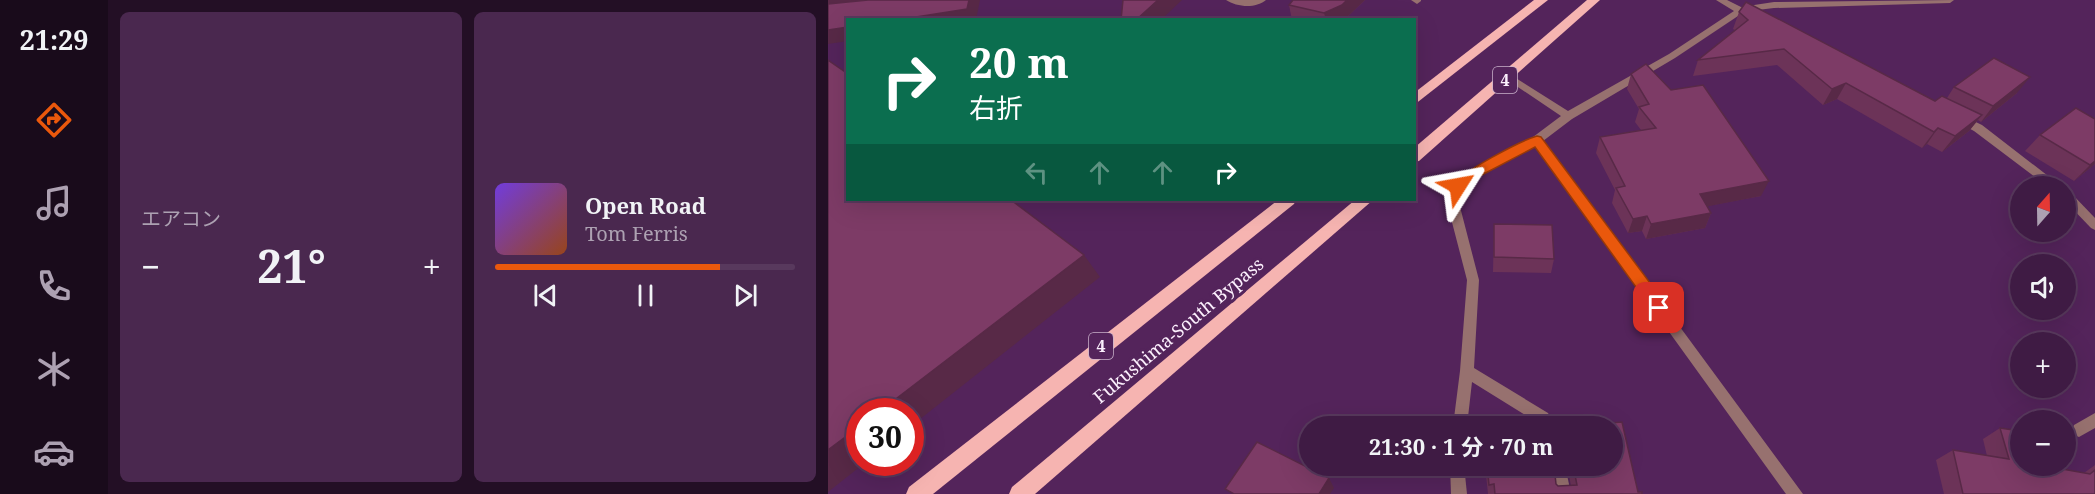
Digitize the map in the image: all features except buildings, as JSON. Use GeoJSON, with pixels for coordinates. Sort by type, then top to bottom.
{"type":"FeatureCollection","features":[{"type":"Feature","properties":{"kind":"highway","name":"4"},"geometry":{"type":"LineString","coordinates":[[1416,98],[1542,0]]}},
{"type":"Feature","properties":{"kind":"highway","name":"4"},"geometry":{"type":"LineString","coordinates":[[1416,155],[1594,0]]}},
{"type":"Feature","properties":{"kind":"highway","name":"Fukushima-South Bypass"},"geometry":{"type":"LineString","coordinates":[[916,494],[1287,201]]}},
{"type":"Feature","properties":{"kind":"highway","name":"Fukushima-South Bypass"},"geometry":{"type":"LineString","coordinates":[[1020,494],[1364,201]]}},
{"type":"Feature","properties":{"kind":"street"},"geometry":{"type":"LineString","coordinates":[[1230,0],[1254,4],[1262,0]]}},
{"type":"Feature","properties":{"kind":"street"},"geometry":{"type":"LineString","coordinates":[[1720,0],[1760,20]]}},
{"type":"Feature","properties":{"kind":"street"},"geometry":{"type":"LineString","coordinates":[[1461,416],[1467,371],[1473,280],[1453,203],[1458,186],[1474,174],[1537,140],[1568,116],[1672,56],[1741,10],[1809,2],[1950,0]]}},
{"type":"Feature","properties":{"kind":"street"},"geometry":{"type":"LineString","coordinates":[[1508,77],[1568,116]]}},
{"type":"Feature","properties":{"kind":"street"},"geometry":{"type":"LineString","coordinates":[[1951,114],[1978,128],[2042,176]]}},
{"type":"Feature","properties":{"kind":"street"},"geometry":{"type":"LineString","coordinates":[[1537,140],[1795,494]]}},
{"type":"Feature","properties":{"kind":"street"},"geometry":{"type":"LineString","coordinates":[[2076,205],[2095,225]]}},
{"type":"Feature","properties":{"kind":"street"},"geometry":{"type":"LineString","coordinates":[[1467,371],[1540,416]]}},
{"type":"Feature","properties":{"kind":"street"},"geometry":{"type":"LineString","coordinates":[[2079,430],[2095,420]]}},
{"type":"Feature","properties":{"kind":"street"},"geometry":{"type":"LineString","coordinates":[[1458,476],[1459,494]]}},
{"type":"Feature","properties":{"kind":"street"},"geometry":{"type":"LineString","coordinates":[[1560,476],[1563,494]]}},
{"type":"Feature","properties":{"kind":"route"},"geometry":{"type":"LineString","coordinates":[[1458,186],[1474,174],[1537,140],[1659,308]]}}]}
